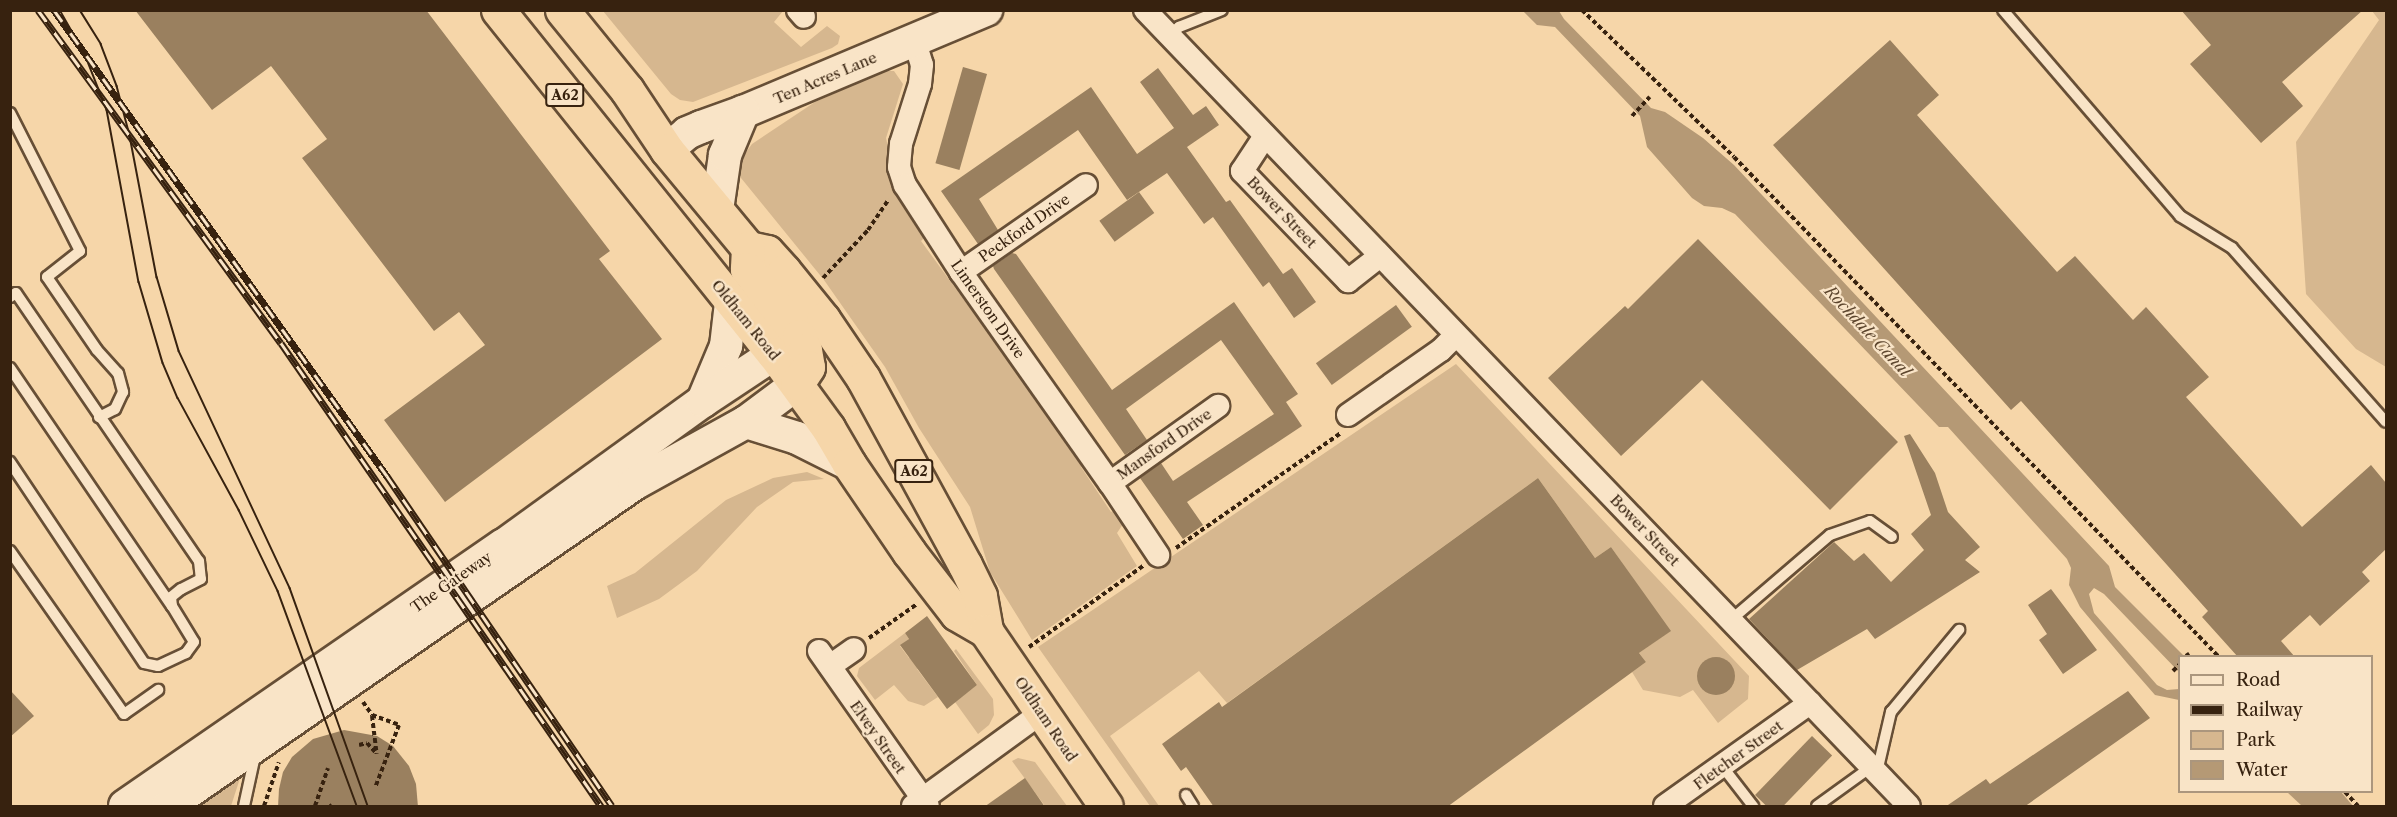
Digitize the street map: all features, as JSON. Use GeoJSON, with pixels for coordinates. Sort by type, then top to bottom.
{"type":"FeatureCollection","features":[{"type":"Feature","properties":{"kind":"highway","name":"Oldham Road"},"geometry":{"type":"LineString","coordinates":[[498,10],[731,303],[799,336],[863,378],[966,566],[980,596],[986,631],[1106,807]]}},
{"type":"Feature","properties":{"kind":"highway"},"geometry":{"type":"LineString","coordinates":[[562,10],[627,90],[667,150],[748,248],[747,269],[799,336]]}},
{"type":"Feature","properties":{"kind":"highway"},"geometry":{"type":"LineString","coordinates":[[632,178],[667,150]]}},
{"type":"Feature","properties":{"kind":"highway","name":"Oldham Road"},"geometry":{"type":"LineString","coordinates":[[799,336],[797,384],[909,552],[957,614],[986,631]]}},
{"type":"Feature","properties":{"kind":"street","name":"Ten Acres Lane"},"geometry":{"type":"LineString","coordinates":[[667,150],[687,133],[743,112],[986,10]]}},
{"type":"Feature","properties":{"kind":"street","name":"Bower Street"},"geometry":{"type":"LineString","coordinates":[[1145,10],[1909,807]]}},
{"type":"Feature","properties":{"kind":"street","name":"Limerston Drive"},"geometry":{"type":"LineString","coordinates":[[914,39],[922,65],[920,84],[901,144],[899,167],[905,185],[961,272],[1158,555]]}},
{"type":"Feature","properties":{"kind":"street"},"geometry":{"type":"LineString","coordinates":[[717,210],[725,154],[743,112]]}},
{"type":"Feature","properties":{"kind":"street","name":"Bower Street"},"geometry":{"type":"LineString","coordinates":[[1265,136],[1242,171],[1348,280],[1380,256]]}},
{"type":"Feature","properties":{"kind":"street","name":"Peckford Drive"},"geometry":{"type":"LineString","coordinates":[[961,272],[1086,185]]}},
{"type":"Feature","properties":{"kind":"street"},"geometry":{"type":"LineString","coordinates":[[703,401],[726,346],[731,303]]}},
{"type":"Feature","properties":{"kind":"street"},"geometry":{"type":"LineString","coordinates":[[1348,415],[1441,350],[1456,335]]}},
{"type":"Feature","properties":{"kind":"street","name":"The Gateway"},"geometry":{"type":"LineString","coordinates":[[125,807],[261,742],[504,545],[703,401],[799,336]]}},
{"type":"Feature","properties":{"kind":"street","name":"The Gateway"},"geometry":{"type":"LineString","coordinates":[[168,807],[634,484],[746,422],[797,384]]}},
{"type":"Feature","properties":{"kind":"street","name":"Mansford Drive"},"geometry":{"type":"LineString","coordinates":[[1110,483],[1218,406]]}},
{"type":"Feature","properties":{"kind":"street"},"geometry":{"type":"LineString","coordinates":[[746,422],[797,438],[849,464]]}},
{"type":"Feature","properties":{"kind":"street","name":"Elvey Street"},"geometry":{"type":"LineString","coordinates":[[854,649],[824,659],[921,804]]}},
{"type":"Feature","properties":{"kind":"street","name":"Fletcher Street"},"geometry":{"type":"LineString","coordinates":[[1665,807],[1810,703]]}},
{"type":"Feature","properties":{"kind":"street"},"geometry":{"type":"LineString","coordinates":[[921,804],[1041,713]]}},
{"type":"Feature","properties":{"kind":"lane"},"geometry":{"type":"LineString","coordinates":[[1169,35],[1179,27],[1222,10]]}},
{"type":"Feature","properties":{"kind":"lane"},"geometry":{"type":"LineString","coordinates":[[2003,10],[2180,216],[2232,248],[2386,422]]}},
{"type":"Feature","properties":{"kind":"lane"},"geometry":{"type":"LineString","coordinates":[[10,113],[80,251],[48,277],[97,350],[118,373],[123,392],[115,409],[99,417]]}},
{"type":"Feature","properties":{"kind":"lane"},"geometry":{"type":"LineString","coordinates":[[10,297],[16,293],[199,561],[201,579],[171,597],[172,606]]}},
{"type":"Feature","properties":{"kind":"lane"},"geometry":{"type":"LineString","coordinates":[[10,369],[172,606],[194,642],[186,653],[158,666],[144,663],[10,462]]}},
{"type":"Feature","properties":{"kind":"lane"},"geometry":{"type":"LineString","coordinates":[[1731,619],[1830,535],[1870,521],[1892,537]]}},
{"type":"Feature","properties":{"kind":"lane"},"geometry":{"type":"LineString","coordinates":[[10,551],[124,714],[158,690]]}},
{"type":"Feature","properties":{"kind":"lane"},"geometry":{"type":"LineString","coordinates":[[1817,807],[1874,771],[1892,712],[1959,630]]}},
{"type":"Feature","properties":{"kind":"lane"},"geometry":{"type":"LineString","coordinates":[[244,807],[261,742]]}},
{"type":"Feature","properties":{"kind":"lane"},"geometry":{"type":"LineString","coordinates":[[1722,766],[1753,807]]}},
{"type":"Feature","properties":{"kind":"lane"},"geometry":{"type":"LineString","coordinates":[[1186,795],[1193,807]]}},
{"type":"Feature","properties":{"kind":"path"},"geometry":{"type":"LineString","coordinates":[[1582,10],[1734,157],[2216,655]]}},
{"type":"Feature","properties":{"kind":"path"},"geometry":{"type":"LineString","coordinates":[[1632,116],[1650,97]]}},
{"type":"Feature","properties":{"kind":"path"},"geometry":{"type":"LineString","coordinates":[[818,282],[868,230],[881,208],[905,185]]}},
{"type":"Feature","properties":{"kind":"path"},"geometry":{"type":"LineString","coordinates":[[1029,647],[1158,555],[1174,549],[1340,435],[1348,415]]}},
{"type":"Feature","properties":{"kind":"path"},"geometry":{"type":"LineString","coordinates":[[854,649],[924,598]]}},
{"type":"Feature","properties":{"kind":"path"},"geometry":{"type":"LineString","coordinates":[[2173,671],[2178,666]]}},
{"type":"Feature","properties":{"kind":"path"},"geometry":{"type":"LineString","coordinates":[[353,708],[372,695]]}},
{"type":"Feature","properties":{"kind":"path"},"geometry":{"type":"LineString","coordinates":[[359,745],[367,742],[377,754],[372,715],[362,702]]}},
{"type":"Feature","properties":{"kind":"path"},"geometry":{"type":"LineString","coordinates":[[372,715],[399,726],[375,788]]}},
{"type":"Feature","properties":{"kind":"path"},"geometry":{"type":"LineString","coordinates":[[261,742],[270,786],[264,807]]}},
{"type":"Feature","properties":{"kind":"path"},"geometry":{"type":"LineString","coordinates":[[315,807],[328,768]]}},
{"type":"Feature","properties":{"kind":"path"},"geometry":{"type":"LineString","coordinates":[[2346,793],[2358,807]]}},
{"type":"Feature","properties":{"kind":"green space"},"geometry":{"type":"Polygon","coordinates":[[[603,11],[783,11],[774,22],[801,47],[827,26],[840,36],[838,44],[832,48],[693,102],[680,100],[671,94],[603,11]]]}},
{"type":"Feature","properties":{"kind":"green space"},"geometry":{"type":"Polygon","coordinates":[[[2372,11],[2386,11],[2386,367],[2356,349],[2306,294],[2296,142],[2379,20],[2372,11]]]}},
{"type":"Feature","properties":{"kind":"green space"},"geometry":{"type":"Polygon","coordinates":[[[885,71],[894,71],[903,84],[886,138],[890,155],[926,236],[921,241],[967,304],[972,301],[1086,462],[1081,467],[1111,512],[1115,510],[1125,521],[1117,533],[1137,566],[1032,640],[990,572],[970,507],[919,428],[885,367],[824,280],[741,178],[741,159],[752,144],[815,102],[885,71]]]}},
{"type":"Feature","properties":{"kind":"green space"},"geometry":{"type":"Polygon","coordinates":[[[1456,364],[1749,676],[1748,699],[1718,723],[1693,690],[1680,697],[1643,690],[1632,672],[1646,662],[1639,653],[1670,631],[1611,547],[1595,558],[1538,478],[1227,703],[1199,671],[1110,736],[1159,806],[1150,806],[1038,647],[1456,364]]]}},
{"type":"Feature","properties":{"kind":"green space"},"geometry":{"type":"Polygon","coordinates":[[[807,472],[824,479],[793,482],[757,507],[697,571],[659,599],[617,618],[607,586],[635,573],[726,500],[773,478],[807,472]]]}},
{"type":"Feature","properties":{"kind":"green space"},"geometry":{"type":"Polygon","coordinates":[[[905,633],[909,639],[900,646],[909,658],[918,651],[926,662],[917,669],[938,697],[924,706],[908,701],[894,685],[875,700],[857,676],[859,668],[905,633]]]}},
{"type":"Feature","properties":{"kind":"green space"},"geometry":{"type":"Polygon","coordinates":[[[956,649],[993,699],[994,715],[989,725],[978,734],[955,702],[977,685],[954,651],[956,649]]]}},
{"type":"Feature","properties":{"kind":"green space"},"geometry":{"type":"Polygon","coordinates":[[[1018,758],[1035,762],[1067,806],[1045,806],[1012,761],[1018,758]]]}},
{"type":"Feature","properties":{"kind":"green space"},"geometry":{"type":"Polygon","coordinates":[[[243,769],[231,806],[189,806],[243,769]]]}},
{"type":"Feature","properties":{"kind":"water","name":"Rochdale Canal"},"geometry":{"type":"Polygon","coordinates":[[[1523,11],[1559,11],[1564,19],[1651,108],[1665,112],[1703,138],[1734,165],[2109,566],[2115,587],[2183,655],[2178,655],[2178,671],[2104,594],[2094,588],[2089,594],[2094,613],[2157,685],[2167,690],[2178,689],[2178,700],[2155,695],[2127,663],[2080,607],[2069,585],[2071,568],[2067,559],[1948,427],[1939,427],[1735,214],[1722,208],[1704,206],[1692,198],[1647,147],[1640,116],[1555,27],[1537,25],[1523,11]]]}},
{"type":"Feature","properties":{"kind":"water"},"geometry":{"type":"Polygon","coordinates":[[[2288,793],[2342,793],[2353,806],[2302,806],[2288,793]]]}},
{"type":"Feature","properties":{"kind":"building"},"geometry":{"type":"Polygon","coordinates":[[[135,10],[426,10],[610,251],[599,259],[662,339],[445,502],[384,420],[485,345],[459,312],[434,331],[302,158],[327,139],[271,66],[212,110],[135,10]]]}},
{"type":"Feature","properties":{"kind":"building"},"geometry":{"type":"Polygon","coordinates":[[[2181,10],[2363,10],[2282,82],[2303,106],[2261,143],[2190,64],[2211,45],[2181,10]]]}},
{"type":"Feature","properties":{"kind":"building"},"geometry":{"type":"Polygon","coordinates":[[[1890,40],[1939,95],[1917,115],[2057,272],[2075,256],[2133,320],[2146,307],[2209,377],[2186,397],[2302,527],[2371,465],[2386,483],[2386,549],[2362,572],[2370,581],[2320,626],[2310,615],[2281,641],[2293,655],[2236,655],[2202,617],[2208,611],[2021,401],[2011,410],[1773,145],[1890,40]]]}},
{"type":"Feature","properties":{"kind":"building"},"geometry":{"type":"Polygon","coordinates":[[[963,67],[987,74],[959,170],[935,163],[963,67]]]}},
{"type":"Feature","properties":{"kind":"building"},"geometry":{"type":"Polygon","coordinates":[[[1158,68],[1193,115],[1206,106],[1219,125],[1187,147],[1226,202],[1230,200],[1283,274],[1292,268],[1316,302],[1294,318],[1269,282],[1263,287],[1213,217],[1204,224],[1167,173],[1127,200],[1078,130],[979,199],[998,230],[978,244],[941,191],[1091,87],[1137,154],[1174,128],[1140,82],[1158,68]]]}},
{"type":"Feature","properties":{"kind":"building"},"geometry":{"type":"Polygon","coordinates":[[[1139,192],[1154,213],[1115,242],[1099,221],[1139,192]]]}},
{"type":"Feature","properties":{"kind":"building"},"geometry":{"type":"Polygon","coordinates":[[[1698,239],[1898,442],[1830,510],[1702,380],[1621,456],[1548,378],[1625,306],[1628,309],[1698,239]]]}},
{"type":"Feature","properties":{"kind":"building"},"geometry":{"type":"Polygon","coordinates":[[[1012,253],[1016,254],[1112,390],[1234,302],[1298,394],[1286,402],[1302,426],[1187,502],[1203,525],[1183,539],[1140,478],[1161,463],[1173,481],[1274,414],[1221,340],[1126,409],[1147,440],[1125,455],[994,269],[993,266],[1012,253]]]}},
{"type":"Feature","properties":{"kind":"building"},"geometry":{"type":"Polygon","coordinates":[[[1396,305],[1412,327],[1332,385],[1316,363],[1396,305]]]}},
{"type":"Feature","properties":{"kind":"building"},"geometry":{"type":"Polygon","coordinates":[[[1910,434],[1935,473],[1948,512],[1980,547],[1965,560],[1980,572],[1875,639],[1867,629],[1797,670],[1749,619],[1834,542],[1854,561],[1864,553],[1891,582],[1924,550],[1911,534],[1931,515],[1904,436],[1910,434]]]}},
{"type":"Feature","properties":{"kind":"building"},"geometry":{"type":"Polygon","coordinates":[[[1538,478],[1595,558],[1611,547],[1671,631],[1639,653],[1646,662],[1447,807],[1214,807],[1186,767],[1181,771],[1162,744],[1219,702],[1222,707],[1538,478]]]}},
{"type":"Feature","properties":{"kind":"building"},"geometry":{"type":"Polygon","coordinates":[[[2051,589],[2097,650],[2063,674],[2039,640],[2047,634],[2028,605],[2051,589]]]}},
{"type":"Feature","properties":{"kind":"building"},"geometry":{"type":"Polygon","coordinates":[[[927,616],[977,685],[947,709],[900,645],[909,639],[905,633],[927,616]]]}},
{"type":"Feature","properties":{"kind":"building"},"geometry":{"type":"Polygon","coordinates":[[[1716,657],[1729,663],[1735,676],[1729,689],[1716,695],[1703,689],[1697,676],[1703,663],[1716,657]]]}},
{"type":"Feature","properties":{"kind":"building"},"geometry":{"type":"Polygon","coordinates":[[[10,690],[34,716],[10,737],[10,690]]]}},
{"type":"Feature","properties":{"kind":"building"},"geometry":{"type":"Polygon","coordinates":[[[2128,691],[2150,718],[2024,807],[1945,807],[1986,779],[1990,784],[2128,691]]]}},
{"type":"Feature","properties":{"kind":"building"},"geometry":{"type":"Polygon","coordinates":[[[344,730],[377,736],[393,746],[409,766],[416,784],[418,807],[278,807],[283,772],[292,757],[313,739],[344,730]]]}},
{"type":"Feature","properties":{"kind":"building"},"geometry":{"type":"Polygon","coordinates":[[[1812,736],[1832,755],[1783,806],[1766,806],[1755,795],[1812,736]]]}},
{"type":"Feature","properties":{"kind":"building"},"geometry":{"type":"Polygon","coordinates":[[[1025,778],[1045,807],[984,807],[1025,778]]]}},
{"type":"Feature","properties":{"kind":"tram line"},"geometry":{"type":"LineString","coordinates":[[60,10],[85,54],[107,110],[139,282],[163,363],[178,398],[239,510],[278,591],[357,806]]}},
{"type":"Feature","properties":{"kind":"tram line"},"geometry":{"type":"LineString","coordinates":[[80,10],[101,44],[117,86],[130,136],[157,277],[179,351],[290,588],[368,806]]}},
{"type":"Feature","properties":{"kind":"railway"},"geometry":{"type":"LineString","coordinates":[[38,10],[281,343],[601,806]]}},
{"type":"Feature","properties":{"kind":"railway"},"geometry":{"type":"LineString","coordinates":[[54,10],[387,476],[612,806]]}}]}
